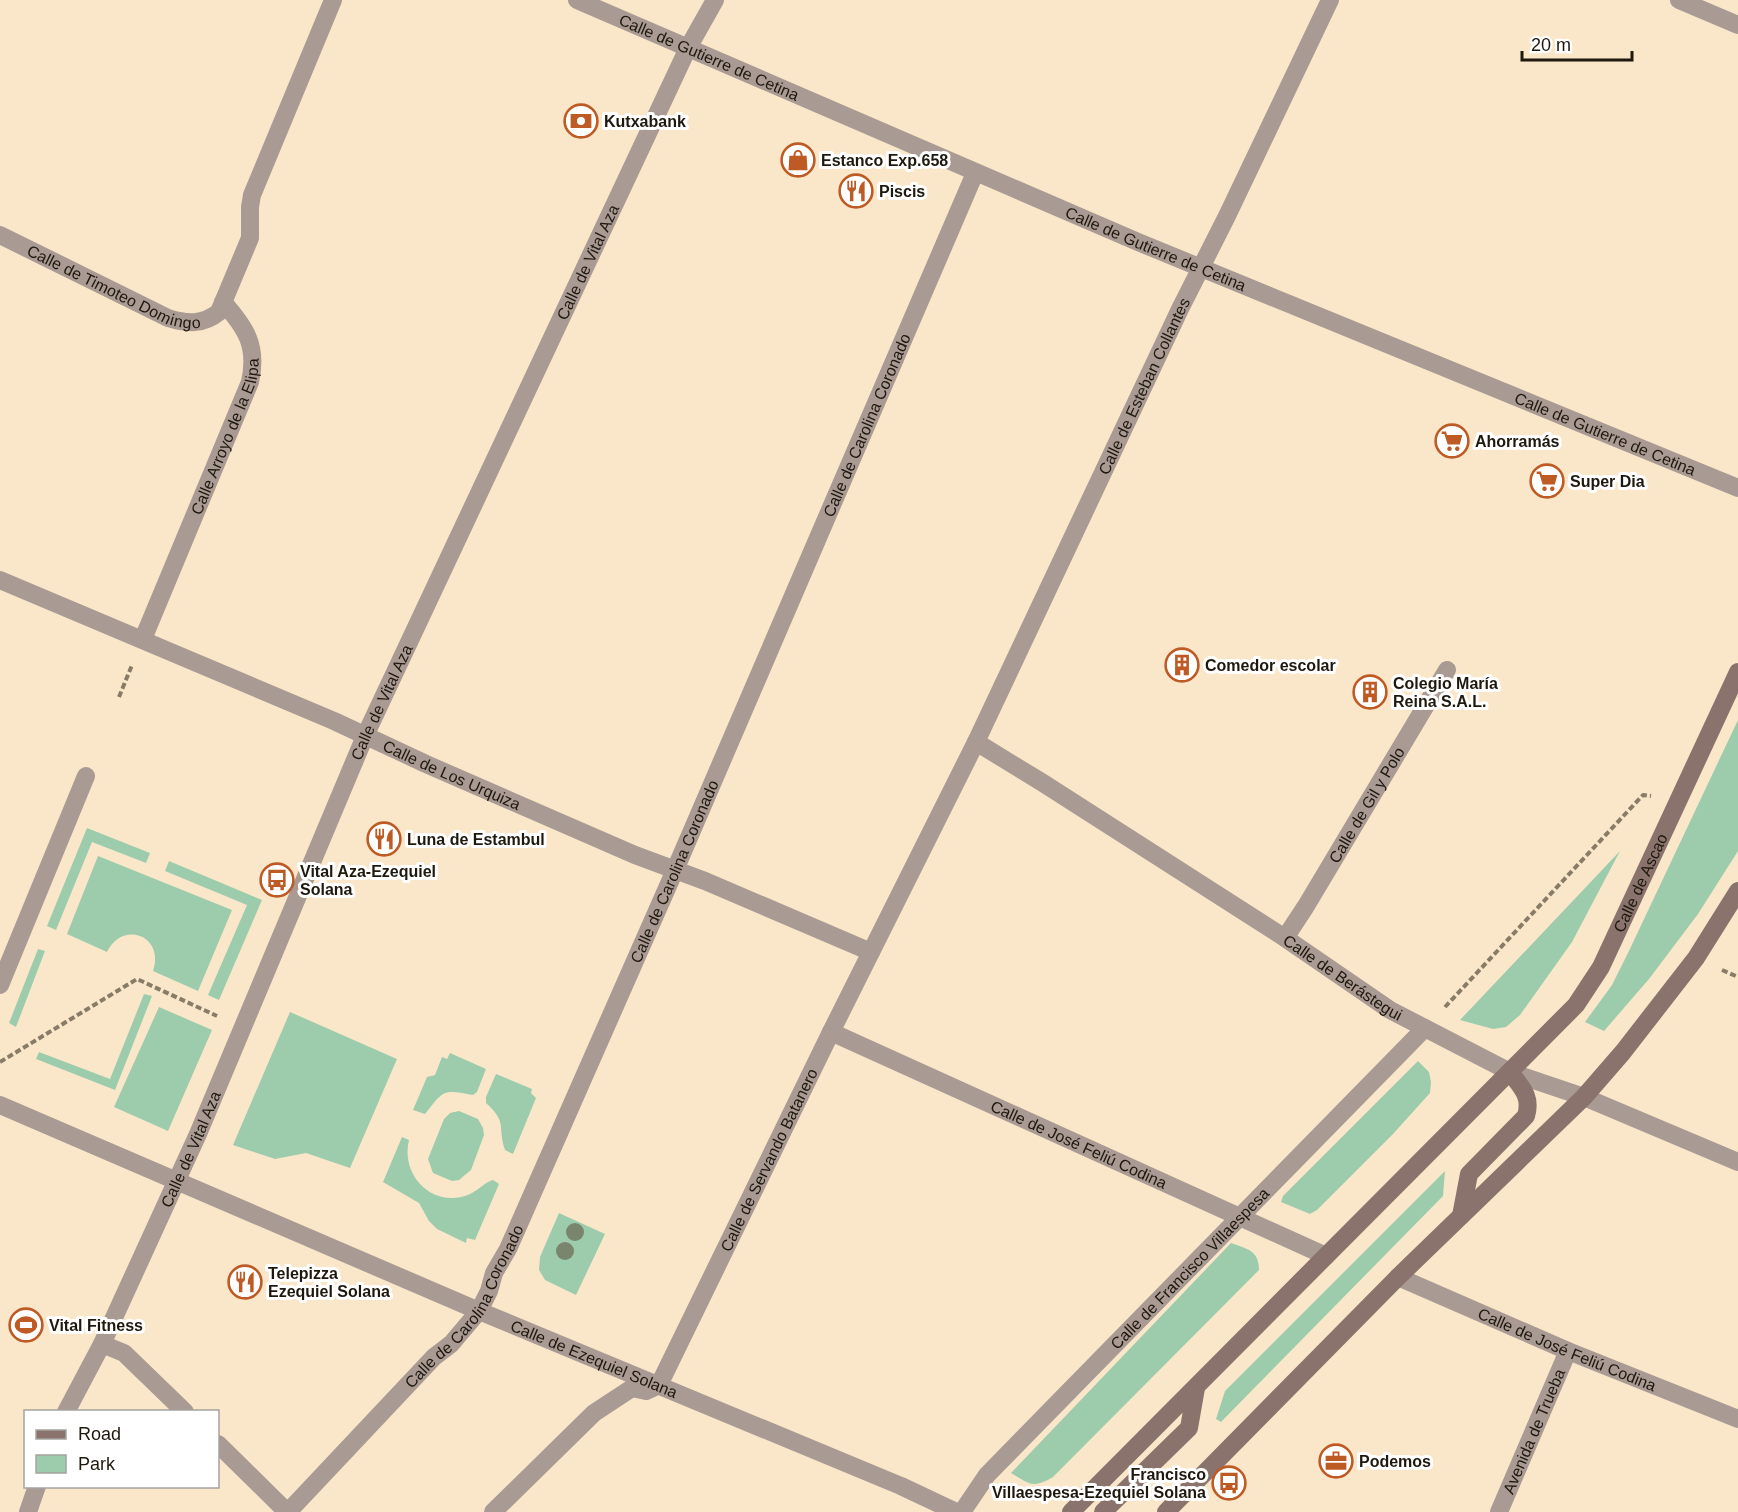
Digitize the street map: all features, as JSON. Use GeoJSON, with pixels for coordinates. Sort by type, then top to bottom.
{"type":"FeatureCollection","features":[{"type":"Feature","properties":{"kind":"street"},"geometry":{"type":"LineString","coordinates":[[223,302],[250,238],[252,195],[333,0]]}},
{"type":"Feature","properties":{"kind":"street","name":"Calle de Gutierre de Cetina"},"geometry":{"type":"LineString","coordinates":[[577,0],[975,173],[1738,488]]}},
{"type":"Feature","properties":{"kind":"street","name":"Calle de Vital Aza"},"geometry":{"type":"LineString","coordinates":[[67,1410],[102,1344],[176,1182],[365,736],[688,48],[715,0]]}},
{"type":"Feature","properties":{"kind":"street","name":"Calle de Esteban Collantes"},"geometry":{"type":"LineString","coordinates":[[976,742],[1180,309],[1329,0]]}},
{"type":"Feature","properties":{"kind":"street"},"geometry":{"type":"LineString","coordinates":[[1679,0],[1738,25]]}},
{"type":"Feature","properties":{"kind":"street","name":"Calle de Carolina Coronado"},"geometry":{"type":"LineString","coordinates":[[287,1512],[434,1357],[451,1344],[479,1311],[675,870],[975,173]]}},
{"type":"Feature","properties":{"kind":"street","name":"Calle de Timoteo Domingo"},"geometry":{"type":"LineString","coordinates":[[0,235],[168,318],[199,323],[211,319],[219,312],[223,302]]}},
{"type":"Feature","properties":{"kind":"street","name":"Calle Arroyo de la Elipa"},"geometry":{"type":"LineString","coordinates":[[143,639],[250,382],[253,368],[249,338],[242,323],[223,302]]}},
{"type":"Feature","properties":{"kind":"street","name":"Calle de Los Urquiza"},"geometry":{"type":"LineString","coordinates":[[0,580],[143,639],[635,855],[705,880],[871,952]]}},
{"type":"Feature","properties":{"kind":"street","name":"Calle de Gil y Polo"},"geometry":{"type":"LineString","coordinates":[[1285,938],[1447,670]]}},
{"type":"Feature","properties":{"kind":"street","name":"Calle de Ascao"},"geometry":{"type":"LineString","coordinates":[[1510,1072],[1576,1005],[1600,967],[1738,672]]}},
{"type":"Feature","properties":{"kind":"street","name":"Calle de Berástegui"},"geometry":{"type":"LineString","coordinates":[[976,742],[1285,938],[1390,1010],[1510,1072],[1584,1097],[1738,1162]]}},
{"type":"Feature","properties":{"kind":"street","name":"Calle de Servando Batanero"},"geometry":{"type":"LineString","coordinates":[[659,1385],[831,1032],[976,742]]}},
{"type":"Feature","properties":{"kind":"street"},"geometry":{"type":"LineString","coordinates":[[0,984],[86,776]]}},
{"type":"Feature","properties":{"kind":"street"},"geometry":{"type":"LineString","coordinates":[[1166,1512],[1398,1277],[1584,1097],[1623,1052],[1696,958],[1738,891]]}},
{"type":"Feature","properties":{"kind":"street","name":"Calle de Francisco Villaespesa"},"geometry":{"type":"LineString","coordinates":[[962,1512],[987,1475],[1425,1029]]}},
{"type":"Feature","properties":{"kind":"street","name":"Calle de José Feliú Codina"},"geometry":{"type":"LineString","coordinates":[[831,1032],[1291,1238],[1326,1256]]}},
{"type":"Feature","properties":{"kind":"street"},"geometry":{"type":"LineString","coordinates":[[1071,1512],[1510,1072],[1524,1091],[1529,1104],[1526,1116],[1469,1174],[1461,1216]]}},
{"type":"Feature","properties":{"kind":"street","name":"Calle de Ezequiel Solana"},"geometry":{"type":"LineString","coordinates":[[0,1105],[479,1311],[901,1486],[956,1512]]}},
{"type":"Feature","properties":{"kind":"street","name":"Calle de José Feliú Codina"},"geometry":{"type":"LineString","coordinates":[[1398,1277],[1568,1351],[1738,1419]]}},
{"type":"Feature","properties":{"kind":"street"},"geometry":{"type":"LineString","coordinates":[[102,1344],[124,1353],[183,1410]]}},
{"type":"Feature","properties":{"kind":"street","name":"Avenida de Trueba"},"geometry":{"type":"LineString","coordinates":[[1499,1512],[1568,1351]]}},
{"type":"Feature","properties":{"kind":"street"},"geometry":{"type":"LineString","coordinates":[[493,1512],[594,1413],[632,1388],[646,1391],[659,1385]]}},
{"type":"Feature","properties":{"kind":"street"},"geometry":{"type":"LineString","coordinates":[[1103,1512],[1189,1428],[1196,1388]]}},
{"type":"Feature","properties":{"kind":"street"},"geometry":{"type":"LineString","coordinates":[[219,1445],[287,1512]]}},
{"type":"Feature","properties":{"kind":"street"},"geometry":{"type":"LineString","coordinates":[[28,1512],[37,1488]]}},
{"type":"Feature","properties":{"kind":"path"},"geometry":{"type":"LineString","coordinates":[[1425,1029],[1643,795],[1679,800]]}},
{"type":"Feature","properties":{"kind":"path"},"geometry":{"type":"LineString","coordinates":[[0,1062],[137,979],[243,1028]]}},
{"type":"Feature","properties":{"kind":"green space"},"geometry":{"type":"Polygon","coordinates":[[[1738,720],[1738,851],[1698,914],[1649,979],[1604,1031],[1585,1022],[1612,985],[1738,720]]]}},
{"type":"Feature","properties":{"kind":"green space"},"geometry":{"type":"Polygon","coordinates":[[[87,828],[150,853],[146,863],[92,842],[56,930],[47,926],[87,828]]]}},
{"type":"Feature","properties":{"kind":"green space"},"geometry":{"type":"Polygon","coordinates":[[[1620,851],[1572,942],[1520,1015],[1506,1027],[1493,1029],[1460,1020],[1620,851]]]}},
{"type":"Feature","properties":{"kind":"green space"},"geometry":{"type":"Polygon","coordinates":[[[98,856],[232,910],[198,991],[153,971],[155,959],[153,948],[140,936],[131,934],[122,936],[107,952],[67,934],[98,856]]]}},
{"type":"Feature","properties":{"kind":"green space"},"geometry":{"type":"Polygon","coordinates":[[[169,861],[262,900],[219,1000],[208,995],[247,905],[165,871],[169,861]]]}},
{"type":"Feature","properties":{"kind":"green space"},"geometry":{"type":"Polygon","coordinates":[[[38,949],[45,951],[16,1027],[9,1023],[38,949]]]}},
{"type":"Feature","properties":{"kind":"green space"},"geometry":{"type":"Polygon","coordinates":[[[144,994],[152,996],[115,1090],[36,1059],[39,1052],[110,1079],[144,994]]]}},
{"type":"Feature","properties":{"kind":"green space"},"geometry":{"type":"Polygon","coordinates":[[[159,1007],[212,1030],[168,1131],[114,1107],[159,1007]]]}},
{"type":"Feature","properties":{"kind":"green space"},"geometry":{"type":"Polygon","coordinates":[[[290,1012],[397,1059],[350,1168],[306,1153],[275,1159],[233,1145],[290,1012]]]}},
{"type":"Feature","properties":{"kind":"green space"},"geometry":{"type":"Polygon","coordinates":[[[450,1053],[486,1069],[477,1092],[473,1095],[444,1093],[425,1114],[413,1110],[427,1077],[435,1075],[442,1057],[447,1059],[450,1053]]]}},
{"type":"Feature","properties":{"kind":"green space"},"geometry":{"type":"Polygon","coordinates":[[[1418,1061],[1429,1072],[1430,1093],[1393,1134],[1317,1210],[1310,1214],[1281,1202],[1283,1196],[1418,1061]]]}},
{"type":"Feature","properties":{"kind":"green space"},"geometry":{"type":"Polygon","coordinates":[[[496,1074],[532,1089],[531,1093],[536,1098],[513,1154],[505,1150],[500,1120],[486,1103],[486,1097],[496,1074]]]}},
{"type":"Feature","properties":{"kind":"green space"},"geometry":{"type":"Polygon","coordinates":[[[459,1111],[478,1119],[484,1135],[471,1170],[459,1180],[452,1181],[433,1173],[428,1159],[444,1119],[450,1113],[459,1111]]]}},
{"type":"Feature","properties":{"kind":"green space"},"geometry":{"type":"Polygon","coordinates":[[[402,1137],[409,1140],[409,1163],[413,1174],[419,1183],[437,1196],[461,1197],[471,1194],[493,1180],[499,1184],[475,1240],[467,1238],[466,1243],[437,1229],[429,1221],[419,1203],[383,1182],[402,1137]]]}},
{"type":"Feature","properties":{"kind":"green space"},"geometry":{"type":"Polygon","coordinates":[[[1445,1171],[1443,1196],[1221,1422],[1216,1419],[1225,1391],[1445,1171]]]}},
{"type":"Feature","properties":{"kind":"green space"},"geometry":{"type":"Polygon","coordinates":[[[559,1213],[605,1234],[576,1295],[545,1280],[539,1270],[540,1257],[559,1213]]]}},
{"type":"Feature","properties":{"kind":"green space"},"geometry":{"type":"Polygon","coordinates":[[[1231,1243],[1251,1251],[1257,1258],[1259,1270],[1053,1477],[1031,1484],[1011,1473],[1231,1243]]]}},
{"type":"Feature","properties":{"kind":"place","name":"Kutxabank"},"geometry":{"type":"Point","coordinates":[581,121]}},
{"type":"Feature","properties":{"kind":"place","name":"Estanco Exp.658"},"geometry":{"type":"Point","coordinates":[798,160]}},
{"type":"Feature","properties":{"kind":"place","name":"Piscis"},"geometry":{"type":"Point","coordinates":[856,191]}},
{"type":"Feature","properties":{"kind":"place","name":"Ahorramás"},"geometry":{"type":"Point","coordinates":[1452,441]}},
{"type":"Feature","properties":{"kind":"place","name":"Super Dia"},"geometry":{"type":"Point","coordinates":[1547,481]}},
{"type":"Feature","properties":{"kind":"place","name":"Comedor escolar"},"geometry":{"type":"Point","coordinates":[1182,665]}},
{"type":"Feature","properties":{"kind":"place","name":"Colegio María Reina S.A.L."},"geometry":{"type":"Point","coordinates":[1370,692]}},
{"type":"Feature","properties":{"kind":"place","name":"Luna de Estambul"},"geometry":{"type":"Point","coordinates":[384,839]}},
{"type":"Feature","properties":{"kind":"place","name":"Vital Aza-Ezequiel Solana"},"geometry":{"type":"Point","coordinates":[277,880]}},
{"type":"Feature","properties":{"kind":"place","name":"Telepizza Ezequiel Solana"},"geometry":{"type":"Point","coordinates":[245,1282]}},
{"type":"Feature","properties":{"kind":"place","name":"Vital Fitness"},"geometry":{"type":"Point","coordinates":[26,1325]}},
{"type":"Feature","properties":{"kind":"place","name":"Podemos"},"geometry":{"type":"Point","coordinates":[1336,1461]}},
{"type":"Feature","properties":{"kind":"place","name":"Francisco Villaespesa-Ezequiel Solana"},"geometry":{"type":"Point","coordinates":[1229,1483]}}]}
